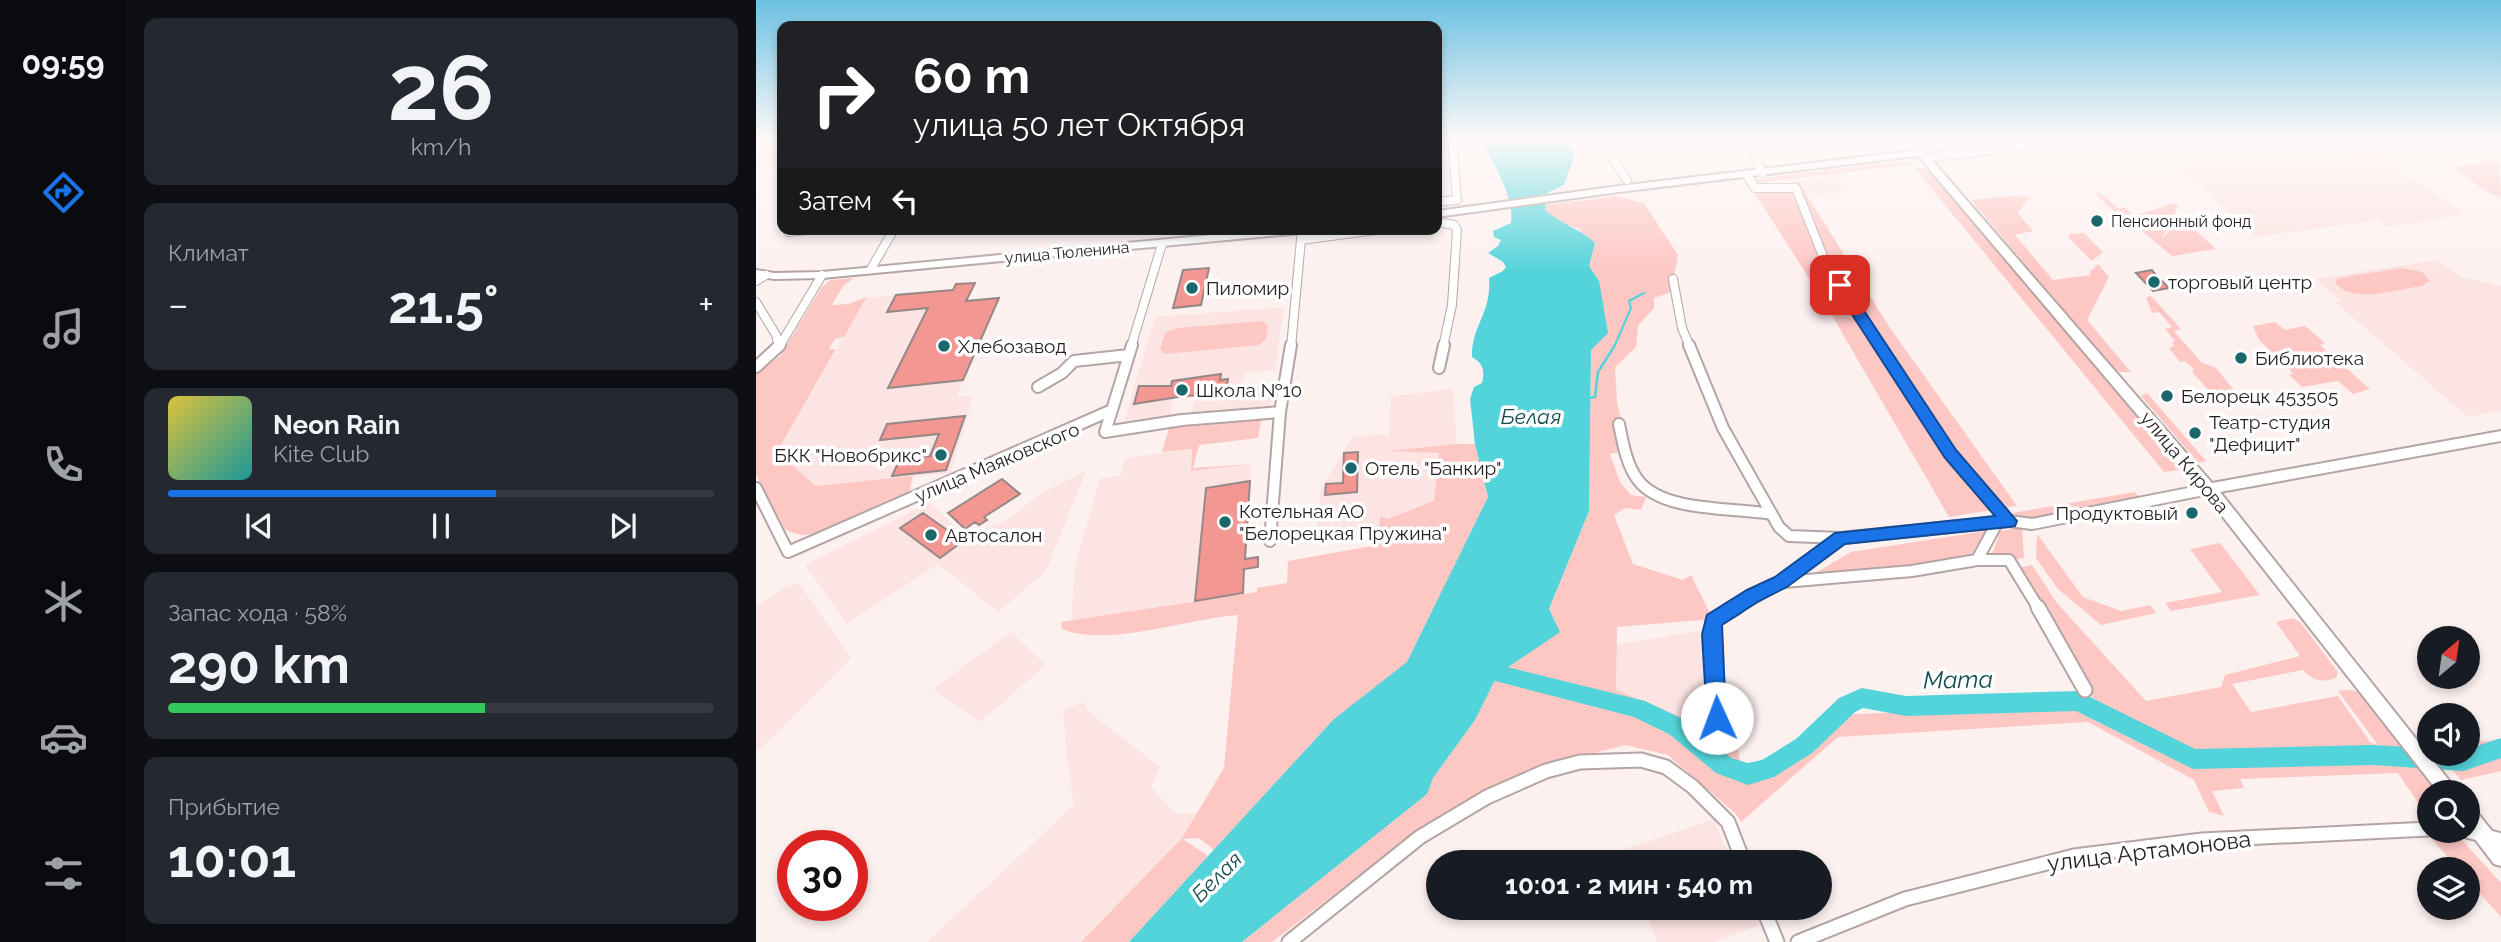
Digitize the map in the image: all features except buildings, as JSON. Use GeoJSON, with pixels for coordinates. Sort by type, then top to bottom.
{"type":"FeatureCollection","features":[{"type":"Feature","properties":{"kind":"main road"},"geometry":{"type":"LineString","coordinates":[[1442,213],[1636,184]]}},
{"type":"Feature","properties":{"kind":"main road","name":"улица Кирова"},"geometry":{"type":"LineString","coordinates":[[1947,184],[2209,489],[2439,780]]}},
{"type":"Feature","properties":{"kind":"main road","name":"улица Тюленина"},"geometry":{"type":"LineString","coordinates":[[760,276],[822,275],[1268,235]]}},
{"type":"Feature","properties":{"kind":"main road"},"geometry":{"type":"LineString","coordinates":[[2209,489],[2501,436]]}},
{"type":"Feature","properties":{"kind":"main road"},"geometry":{"type":"LineString","coordinates":[[2484,836],[2501,857]]}},
{"type":"Feature","properties":{"kind":"street"},"geometry":{"type":"LineString","coordinates":[[1442,202],[1457,200],[1456,184]]}},
{"type":"Feature","properties":{"kind":"street"},"geometry":{"type":"LineString","coordinates":[[1753,184],[1755,188],[1796,188],[1826,264],[1951,454],[2003,522]]}},
{"type":"Feature","properties":{"kind":"street"},"geometry":{"type":"LineString","coordinates":[[1439,368],[1452,305],[1457,230],[1454,225],[1442,223]]}},
{"type":"Feature","properties":{"kind":"street"},"geometry":{"type":"LineString","coordinates":[[871,270],[891,235]]}},
{"type":"Feature","properties":{"kind":"street"},"geometry":{"type":"LineString","coordinates":[[1270,541],[1280,412],[1296,320],[1304,235]]}},
{"type":"Feature","properties":{"kind":"street"},"geometry":{"type":"LineString","coordinates":[[1162,244],[1105,432],[1182,419],[1280,412]]}},
{"type":"Feature","properties":{"kind":"street"},"geometry":{"type":"LineString","coordinates":[[756,367],[769,358],[779,346],[822,275]]}},
{"type":"Feature","properties":{"kind":"street"},"geometry":{"type":"LineString","coordinates":[[1673,279],[1682,328],[1723,428],[1779,527],[1789,536],[1841,538],[2003,522],[2032,524],[2209,489]]}},
{"type":"Feature","properties":{"kind":"street"},"geometry":{"type":"LineString","coordinates":[[756,302],[776,335],[779,346]]}},
{"type":"Feature","properties":{"kind":"street"},"geometry":{"type":"LineString","coordinates":[[1038,387],[1062,373],[1074,360],[1129,355]]}},
{"type":"Feature","properties":{"kind":"street","name":"улица Маяковского"},"geometry":{"type":"LineString","coordinates":[[758,496],[788,552],[1112,410]]}},
{"type":"Feature","properties":{"kind":"street"},"geometry":{"type":"LineString","coordinates":[[1619,424],[1623,452],[1640,485],[1663,499],[1685,505],[1733,506],[1772,514]]}},
{"type":"Feature","properties":{"kind":"street"},"geometry":{"type":"LineString","coordinates":[[1977,560],[2003,522]]}},
{"type":"Feature","properties":{"kind":"street"},"geometry":{"type":"LineString","coordinates":[[1717,718],[1711,634],[1713,621],[1781,582],[1841,538]]}},
{"type":"Feature","properties":{"kind":"street"},"geometry":{"type":"LineString","coordinates":[[1781,582],[1912,571],[1977,560],[2009,560],[2085,690]]}},
{"type":"Feature","properties":{"kind":"street"},"geometry":{"type":"LineString","coordinates":[[1289,942],[1420,837],[1488,797],[1546,771],[1606,759],[1641,760],[1666,767],[1693,787],[1728,822],[1739,850]]}},
{"type":"Feature","properties":{"kind":"street","name":"улица Артамонова"},"geometry":{"type":"LineString","coordinates":[[1798,942],[1905,899],[2074,856],[2202,839],[2417,830]]}},
{"type":"Feature","properties":{"kind":"street"},"geometry":{"type":"LineString","coordinates":[[1768,920],[1777,942]]}},
{"type":"Feature","properties":{"kind":"shaded area"},"geometry":{"type":"Polygon","coordinates":[[[1786,184],[1800,184],[1890,328],[2017,506],[1949,517],[1826,305],[1754,192],[1786,184]]]}},
{"type":"Feature","properties":{"kind":"shaded area"},"geometry":{"type":"Polygon","coordinates":[[[1800,184],[1839,184],[1844,192],[1806,196],[1800,184]]]}},
{"type":"Feature","properties":{"kind":"shaded area"},"geometry":{"type":"Polygon","coordinates":[[[1928,184],[1941,184],[2180,470],[2164,472],[1928,184]]]}},
{"type":"Feature","properties":{"kind":"shaded area"},"geometry":{"type":"Polygon","coordinates":[[[2199,184],[2420,184],[2463,214],[2387,227],[2377,220],[2255,237],[2199,184]]]}},
{"type":"Feature","properties":{"kind":"shaded area"},"geometry":{"type":"Polygon","coordinates":[[[2476,184],[2500,184],[2501,197],[2476,184]]]}},
{"type":"Feature","properties":{"kind":"shaded area"},"geometry":{"type":"Polygon","coordinates":[[[2101,193],[2119,209],[2125,207],[2134,216],[2174,203],[2178,206],[2162,239],[2181,217],[2216,249],[2172,256],[2140,229],[2135,230],[2095,194],[2101,193]]]}},
{"type":"Feature","properties":{"kind":"shaded area"},"geometry":{"type":"Polygon","coordinates":[[[1617,196],[1644,203],[1678,255],[1671,292],[1654,298],[1654,308],[1638,326],[1636,347],[1615,367],[1617,402],[1628,450],[1610,454],[1620,482],[1631,495],[1646,497],[1641,510],[1625,508],[1614,515],[1633,564],[1683,580],[1691,575],[1713,619],[1617,627],[1616,690],[1710,729],[1710,748],[1738,750],[1742,770],[1761,768],[1833,715],[2099,704],[2085,690],[2016,568],[2032,565],[2057,603],[2146,701],[2221,687],[2225,675],[2300,656],[2276,622],[2292,618],[2300,622],[2338,672],[2336,678],[2318,680],[2303,670],[2232,684],[2251,712],[2338,696],[2370,742],[2378,745],[2338,691],[2352,690],[2365,695],[2417,762],[2417,766],[2420,766],[2431,780],[2417,780],[2417,802],[2398,773],[2240,779],[2244,788],[2212,791],[2224,816],[2209,812],[2194,780],[2088,722],[1838,737],[1741,822],[1736,814],[1668,755],[1625,745],[1546,766],[1407,839],[1272,942],[1242,942],[1426,794],[1433,778],[1475,720],[1498,674],[1559,632],[1549,609],[1589,511],[1591,349],[1599,281],[1589,266],[1580,229],[1559,222],[1545,210],[1546,205],[1617,196]]]}},
{"type":"Feature","properties":{"kind":"shaded area"},"geometry":{"type":"Polygon","coordinates":[[[2029,197],[2018,213],[2033,231],[2015,235],[2053,280],[2091,275],[2090,272],[2098,264],[2109,277],[2087,320],[2131,372],[2116,372],[1971,200],[2029,197]]]}},
{"type":"Feature","properties":{"kind":"shaded area"},"geometry":{"type":"Polygon","coordinates":[[[2084,233],[2103,252],[2092,261],[2068,237],[2070,234],[2084,233]]]}},
{"type":"Feature","properties":{"kind":"shaded area"},"geometry":{"type":"Polygon","coordinates":[[[2437,260],[2462,277],[2501,286],[2501,411],[2468,417],[2335,302],[2341,301],[2316,279],[2437,260]]]}},
{"type":"Feature","properties":{"kind":"shaded area"},"geometry":{"type":"Polygon","coordinates":[[[2402,268],[2422,272],[2430,281],[2422,286],[2376,294],[2353,293],[2343,290],[2335,283],[2337,279],[2345,277],[2402,268]]]}},
{"type":"Feature","properties":{"kind":"shaded area"},"geometry":{"type":"Polygon","coordinates":[[[854,278],[843,286],[832,305],[848,304],[867,297],[844,337],[835,339],[829,349],[836,349],[777,452],[816,486],[913,476],[909,493],[843,524],[817,533],[799,534],[784,528],[756,475],[756,374],[780,356],[822,287],[830,280],[854,278]]]}},
{"type":"Feature","properties":{"kind":"shaded area"},"geometry":{"type":"Polygon","coordinates":[[[975,283],[967,301],[999,298],[957,396],[973,397],[951,473],[816,486],[777,452],[867,298],[953,290],[956,284],[975,283]]]}},
{"type":"Feature","properties":{"kind":"shaded area"},"geometry":{"type":"Polygon","coordinates":[[[2151,296],[2181,329],[2174,331],[2202,363],[2215,367],[2235,391],[2212,394],[2192,372],[2194,369],[2185,361],[2180,362],[2169,348],[2174,346],[2172,342],[2175,341],[2165,329],[2172,327],[2159,312],[2152,313],[2146,297],[2151,296]]]}},
{"type":"Feature","properties":{"kind":"shaded area"},"geometry":{"type":"Polygon","coordinates":[[[1284,307],[1275,370],[1245,373],[1242,387],[1273,385],[1270,406],[1192,413],[1195,395],[1173,397],[1170,416],[1124,422],[1155,317],[1284,307]]]}},
{"type":"Feature","properties":{"kind":"shaded area"},"geometry":{"type":"Polygon","coordinates":[[[1262,321],[1268,325],[1266,339],[1259,345],[1165,354],[1160,349],[1165,333],[1177,328],[1262,321]]]}},
{"type":"Feature","properties":{"kind":"shaded area"},"geometry":{"type":"Polygon","coordinates":[[[2275,322],[2285,330],[2305,326],[2325,343],[2320,345],[2370,389],[2353,394],[2338,381],[2302,387],[2289,375],[2293,373],[2259,340],[2253,326],[2275,322]]]}},
{"type":"Feature","properties":{"kind":"shaded area"},"geometry":{"type":"Polygon","coordinates":[[[1453,389],[1457,444],[1396,451],[1439,452],[1434,502],[1387,519],[1380,516],[1378,533],[1315,544],[1321,488],[1353,437],[1383,434],[1389,436],[1391,396],[1453,389]]]}},
{"type":"Feature","properties":{"kind":"shaded area"},"geometry":{"type":"Polygon","coordinates":[[[2147,393],[2206,461],[2194,464],[2189,458],[2190,453],[2141,396],[2147,393]]]}},
{"type":"Feature","properties":{"kind":"shaded area"},"geometry":{"type":"Polygon","coordinates":[[[1261,420],[1258,438],[1199,445],[1193,468],[1251,464],[1191,471],[1192,449],[1162,452],[1169,428],[1261,420]]]}},
{"type":"Feature","properties":{"kind":"shaded area"},"geometry":{"type":"Polygon","coordinates":[[[1475,444],[1488,497],[1407,663],[1334,719],[1214,850],[1199,838],[1183,839],[1208,856],[1129,942],[1081,942],[1182,838],[1224,768],[1238,615],[1125,634],[1102,635],[1081,634],[1062,629],[1061,622],[1257,592],[1257,588],[1287,583],[1288,561],[1377,545],[1380,516],[1387,519],[1434,501],[1439,453],[1388,451],[1475,444]]]}},
{"type":"Feature","properties":{"kind":"shaded area"},"geometry":{"type":"Polygon","coordinates":[[[1192,449],[1191,471],[1251,464],[1250,481],[1206,488],[1195,601],[1071,621],[1075,565],[1100,478],[1121,476],[1125,458],[1192,449]]]}},
{"type":"Feature","properties":{"kind":"shaded area"},"geometry":{"type":"Polygon","coordinates":[[[1086,471],[1046,571],[998,612],[938,564],[847,624],[805,565],[930,502],[964,535],[969,535],[1005,521],[1043,492],[1086,471]]]}},
{"type":"Feature","properties":{"kind":"shaded area"},"geometry":{"type":"Polygon","coordinates":[[[2135,492],[2140,498],[2029,520],[2012,513],[2135,492]]]}},
{"type":"Feature","properties":{"kind":"shaded area"},"geometry":{"type":"Polygon","coordinates":[[[2022,527],[2024,558],[1989,564],[2000,531],[2022,527]]]}},
{"type":"Feature","properties":{"kind":"shaded area"},"geometry":{"type":"Polygon","coordinates":[[[1985,531],[1974,565],[1800,582],[1851,552],[1985,531]]]}},
{"type":"Feature","properties":{"kind":"shaded area"},"geometry":{"type":"Polygon","coordinates":[[[2037,534],[2083,597],[2121,611],[2150,605],[2156,613],[2101,625],[2058,589],[2036,558],[2037,534]]]}},
{"type":"Feature","properties":{"kind":"shaded area"},"geometry":{"type":"Polygon","coordinates":[[[2220,543],[2260,595],[2171,611],[2165,603],[2222,592],[2190,549],[2220,543]]]}},
{"type":"Feature","properties":{"kind":"shaded area"},"geometry":{"type":"Polygon","coordinates":[[[799,583],[851,658],[756,752],[756,607],[782,589],[799,583]]]}},
{"type":"Feature","properties":{"kind":"shaded area"},"geometry":{"type":"Polygon","coordinates":[[[1699,631],[1712,702],[1710,729],[1615,690],[1616,645],[1699,631]]]}},
{"type":"Feature","properties":{"kind":"shaded area"},"geometry":{"type":"Polygon","coordinates":[[[1011,632],[1046,665],[980,722],[933,689],[1011,632]]]}},
{"type":"Feature","properties":{"kind":"shaded area"},"geometry":{"type":"Polygon","coordinates":[[[1084,702],[1089,712],[1160,767],[1151,787],[1175,813],[1197,813],[1182,838],[1081,942],[927,942],[1074,805],[1063,710],[1084,702]]]}},
{"type":"Feature","properties":{"kind":"shaded area"},"geometry":{"type":"Polygon","coordinates":[[[2501,739],[2501,771],[2461,780],[2449,766],[2480,766],[2480,742],[2501,739]]]}},
{"type":"Feature","properties":{"kind":"shaded area"},"geometry":{"type":"Polygon","coordinates":[[[1714,819],[1727,850],[1622,850],[1714,819]]]}},
{"type":"Feature","properties":{"kind":"shaded area"},"geometry":{"type":"Polygon","coordinates":[[[2435,843],[2465,843],[2477,857],[2448,857],[2435,843]]]}},
{"type":"Feature","properties":{"kind":"shaded area"},"geometry":{"type":"Polygon","coordinates":[[[2480,860],[2501,883],[2501,917],[2480,893],[2480,860]]]}},
{"type":"Feature","properties":{"kind":"shaded area"},"geometry":{"type":"Polygon","coordinates":[[[1649,920],[1756,920],[1758,925],[1716,942],[1657,942],[1649,920]]]}},
{"type":"Feature","properties":{"kind":"water","name":"Белая"},"geometry":{"type":"Polygon","coordinates":[[[1503,184],[1564,184],[1547,193],[1545,210],[1595,243],[1589,266],[1599,281],[1608,333],[1591,350],[1589,511],[1549,609],[1560,632],[1498,674],[1475,720],[1433,778],[1427,794],[1242,942],[1129,942],[1334,719],[1407,662],[1488,497],[1475,444],[1470,399],[1474,387],[1482,383],[1483,371],[1481,364],[1472,357],[1475,337],[1487,301],[1489,278],[1506,267],[1503,262],[1488,253],[1498,246],[1501,240],[1494,237],[1493,231],[1511,223],[1510,202],[1503,184]]]}},
{"type":"Feature","properties":{"kind":"waterway"},"geometry":{"type":"LineString","coordinates":[[1615,346],[1631,308],[1629,301],[1644,293]]}},
{"type":"Feature","properties":{"kind":"waterway"},"geometry":{"type":"LineString","coordinates":[[1587,398],[1595,397],[1598,372],[1615,346]]}},
{"type":"Feature","properties":{"kind":"waterway","name":"Мата"},"geometry":{"type":"LineString","coordinates":[[1479,662],[1498,674],[1637,708],[1677,727],[1724,766],[1748,774],[1766,770],[1804,746],[1847,705],[1862,698],[1906,706],[2078,701],[2193,759],[2372,755],[2464,761],[2501,748]]}},
{"type":"Feature","properties":{"kind":"place","name":"Пенсионный фонд"},"geometry":{"type":"Point","coordinates":[2097,221]}},
{"type":"Feature","properties":{"kind":"place","name":"торговый центр"},"geometry":{"type":"Point","coordinates":[2154,282]}},
{"type":"Feature","properties":{"kind":"place","name":"Пиломир"},"geometry":{"type":"Point","coordinates":[1192,288]}},
{"type":"Feature","properties":{"kind":"place","name":"Хлебозавод"},"geometry":{"type":"Point","coordinates":[944,346]}},
{"type":"Feature","properties":{"kind":"place","name":"Библиотека"},"geometry":{"type":"Point","coordinates":[2241,358]}},
{"type":"Feature","properties":{"kind":"place","name":"Школа №10"},"geometry":{"type":"Point","coordinates":[1182,390]}},
{"type":"Feature","properties":{"kind":"place","name":"Белорецк 453505"},"geometry":{"type":"Point","coordinates":[2167,396]}},
{"type":"Feature","properties":{"kind":"place","name":"Театр-студия \"Дефицит\""},"geometry":{"type":"Point","coordinates":[2195,433]}},
{"type":"Feature","properties":{"kind":"place","name":"БКК \"Новобрикс\""},"geometry":{"type":"Point","coordinates":[941,455]}},
{"type":"Feature","properties":{"kind":"place","name":"Отель \"Банкир\""},"geometry":{"type":"Point","coordinates":[1351,468]}},
{"type":"Feature","properties":{"kind":"place","name":"Продуктовый"},"geometry":{"type":"Point","coordinates":[2192,513]}},
{"type":"Feature","properties":{"kind":"place","name":"Котельная АО \"Белорецкая Пружина\""},"geometry":{"type":"Point","coordinates":[1225,522]}},
{"type":"Feature","properties":{"kind":"place","name":"Автосалон"},"geometry":{"type":"Point","coordinates":[931,535]}},
{"type":"Feature","properties":{"kind":"route"},"geometry":{"type":"LineString","coordinates":[[1717,718],[1711,634],[1713,621],[1781,582],[1841,538],[2009,521],[1951,454],[1840,285]]}}]}
